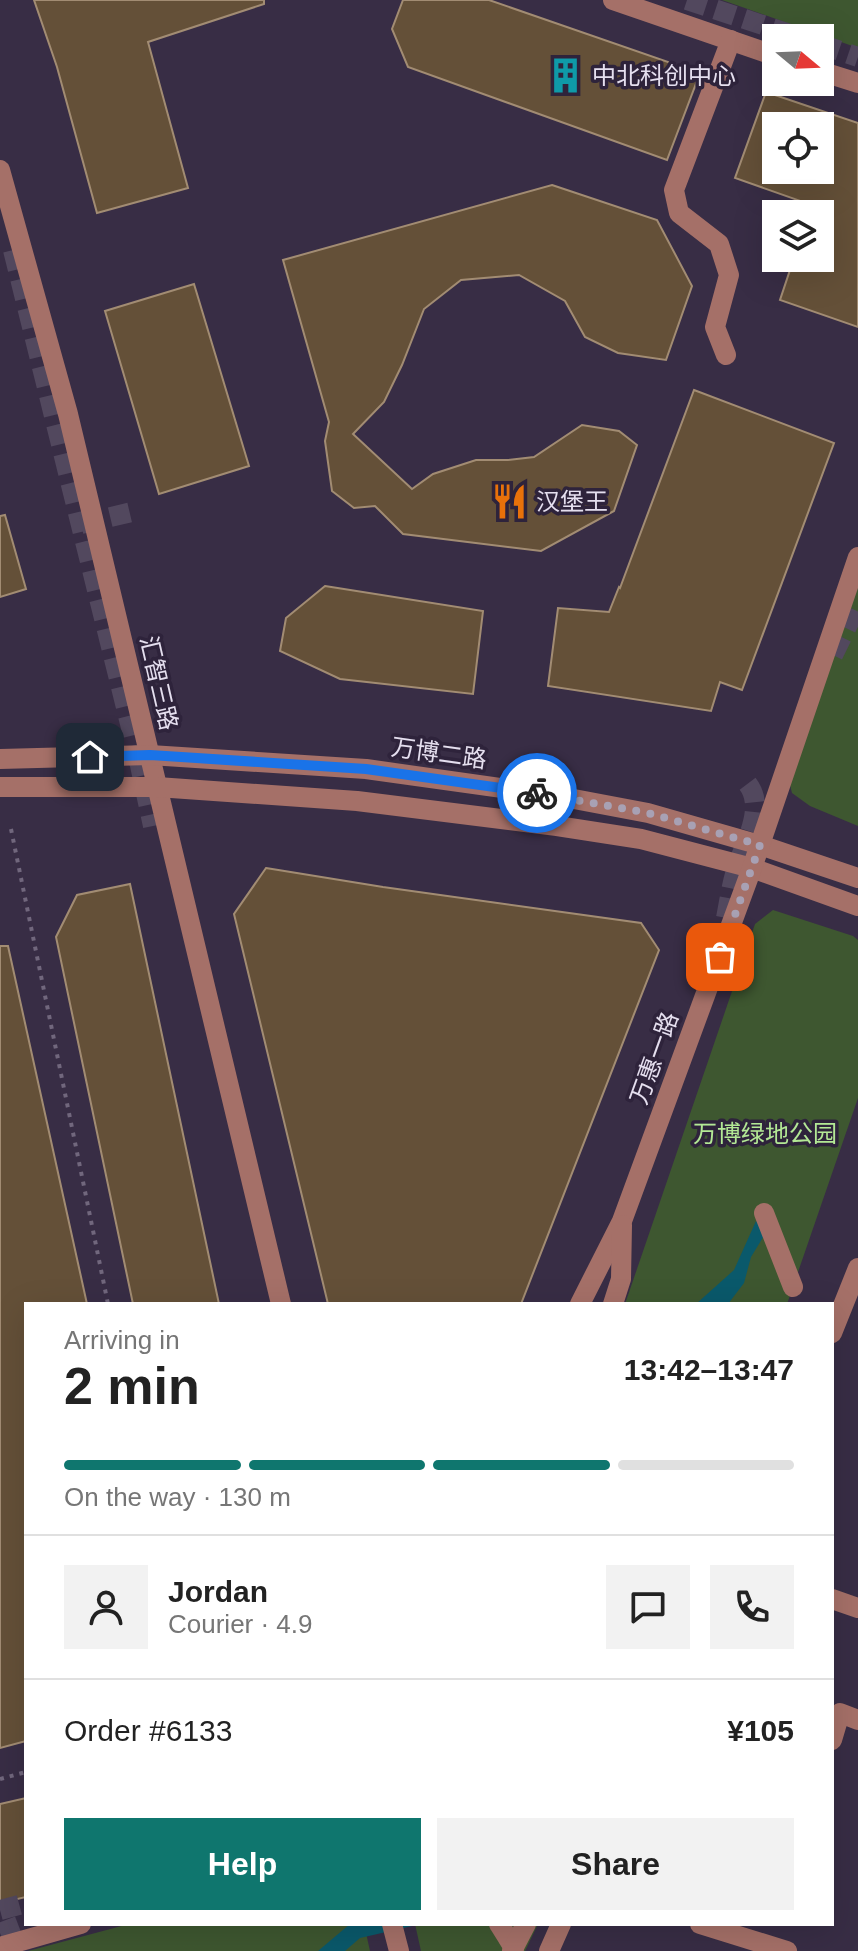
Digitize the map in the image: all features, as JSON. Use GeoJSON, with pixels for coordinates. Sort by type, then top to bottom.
{"type":"FeatureCollection","features":[{"type":"Feature","properties":{"kind":"street"},"geometry":{"type":"LineString","coordinates":[[613,0],[762,51]]}},
{"type":"Feature","properties":{"kind":"street"},"geometry":{"type":"LineString","coordinates":[[726,355],[715,327],[729,275],[719,244],[679,213],[674,190],[731,40]]}},
{"type":"Feature","properties":{"kind":"street"},"geometry":{"type":"LineString","coordinates":[[834,75],[858,83]]}},
{"type":"Feature","properties":{"kind":"street","name":"汇智三路"},"geometry":{"type":"LineString","coordinates":[[0,170],[68,414],[281,1302]]}},
{"type":"Feature","properties":{"kind":"street","name":"万惠一路"},"geometry":{"type":"LineString","coordinates":[[581,1302],[622,1221],[752,868],[858,557]]}},
{"type":"Feature","properties":{"kind":"street","name":"万博二路"},"geometry":{"type":"LineString","coordinates":[[0,759],[150,755],[366,769],[558,796],[648,813],[760,845],[858,878]]}},
{"type":"Feature","properties":{"kind":"street"},"geometry":{"type":"LineString","coordinates":[[0,787],[157,787],[357,801],[557,826],[641,839],[752,868],[858,906]]}},
{"type":"Feature","properties":{"kind":"street"},"geometry":{"type":"LineString","coordinates":[[764,1213],[793,1287]]}},
{"type":"Feature","properties":{"kind":"street"},"geometry":{"type":"LineString","coordinates":[[589,1302],[622,1221]]}},
{"type":"Feature","properties":{"kind":"street","name":"万惠一路"},"geometry":{"type":"LineString","coordinates":[[614,1302],[621,1279],[622,1221]]}},
{"type":"Feature","properties":{"kind":"street"},"geometry":{"type":"LineString","coordinates":[[834,1328],[858,1268]]}},
{"type":"Feature","properties":{"kind":"street"},"geometry":{"type":"LineString","coordinates":[[834,1600],[858,1608]]}},
{"type":"Feature","properties":{"kind":"street"},"geometry":{"type":"LineString","coordinates":[[834,1733],[840,1713],[858,1720]]}},
{"type":"Feature","properties":{"kind":"street"},"geometry":{"type":"LineString","coordinates":[[0,1947],[74,1926]]}},
{"type":"Feature","properties":{"kind":"street"},"geometry":{"type":"LineString","coordinates":[[393,1926],[399,1951]]}},
{"type":"Feature","properties":{"kind":"street"},"geometry":{"type":"LineString","coordinates":[[500,1926],[513,1950]]}},
{"type":"Feature","properties":{"kind":"street"},"geometry":{"type":"LineString","coordinates":[[513,1950],[525,1926]]}},
{"type":"Feature","properties":{"kind":"street"},"geometry":{"type":"LineString","coordinates":[[549,1951],[560,1926]]}},
{"type":"Feature","properties":{"kind":"street"},"geometry":{"type":"LineString","coordinates":[[706,1926],[774,1949],[774,1926]]}},
{"type":"Feature","properties":{"kind":"path"},"geometry":{"type":"LineString","coordinates":[[11,829],[108,1302]]}},
{"type":"Feature","properties":{"kind":"path"},"geometry":{"type":"LineString","coordinates":[[0,1779],[24,1773]]}},
{"type":"Feature","properties":{"kind":"green space"},"geometry":{"type":"Polygon","coordinates":[[[722,0],[858,0],[858,48],[834,40],[834,24],[790,24],[722,0]]]}},
{"type":"Feature","properties":{"kind":"green space"},"geometry":{"type":"Polygon","coordinates":[[[858,586],[858,826],[810,806],[792,793],[788,777],[858,586]]]}},
{"type":"Feature","properties":{"kind":"green space","name":"万博绿地公园"},"geometry":{"type":"Polygon","coordinates":[[[773,910],[858,940],[858,1098],[788,1302],[626,1302],[755,924],[773,910]]]}},
{"type":"Feature","properties":{"kind":"green space"},"geometry":{"type":"Polygon","coordinates":[[[122,1926],[364,1926],[370,1951],[28,1951],[122,1926]]]}},
{"type":"Feature","properties":{"kind":"green space"},"geometry":{"type":"Polygon","coordinates":[[[415,1926],[537,1926],[525,1951],[421,1951],[415,1926]]]}},
{"type":"Feature","properties":{"kind":"water"},"geometry":{"type":"Polygon","coordinates":[[[756,1221],[765,1234],[751,1257],[744,1283],[730,1302],[698,1302],[734,1270],[756,1221]]]}},
{"type":"Feature","properties":{"kind":"water"},"geometry":{"type":"Polygon","coordinates":[[[348,1926],[412,1926],[360,1938],[345,1951],[318,1951],[348,1926]]]}},
{"type":"Feature","properties":{"kind":"building"},"geometry":{"type":"Polygon","coordinates":[[[34,0],[264,0],[264,4],[148,42],[188,188],[97,213],[57,67],[34,0]]]}},
{"type":"Feature","properties":{"kind":"building"},"geometry":{"type":"Polygon","coordinates":[[[403,0],[489,0],[700,73],[667,160],[408,67],[392,29],[403,0]]]}},
{"type":"Feature","properties":{"kind":"building"},"geometry":{"type":"Polygon","coordinates":[[[765,96],[778,96],[825,112],[762,112],[762,184],[834,184],[834,115],[858,123],[858,327],[780,300],[789,272],[834,272],[834,200],[798,200],[735,178],[765,96]]]}},
{"type":"Feature","properties":{"kind":"building"},"geometry":{"type":"Polygon","coordinates":[[[552,185],[657,220],[692,286],[666,360],[618,353],[585,337],[565,301],[519,275],[461,280],[424,309],[384,402],[353,434],[412,489],[433,474],[476,460],[534,457],[582,425],[619,431],[637,445],[614,511],[541,551],[403,534],[375,506],[354,508],[332,491],[325,441],[329,422],[283,260],[552,185]]]}},
{"type":"Feature","properties":{"kind":"building"},"geometry":{"type":"Polygon","coordinates":[[[194,284],[249,466],[159,494],[105,311],[194,284]]]}},
{"type":"Feature","properties":{"kind":"building"},"geometry":{"type":"Polygon","coordinates":[[[694,390],[834,443],[742,690],[720,682],[711,711],[548,686],[558,608],[609,612],[694,390]]]}},
{"type":"Feature","properties":{"kind":"building"},"geometry":{"type":"Polygon","coordinates":[[[5,515],[26,589],[0,597],[0,516],[5,515]]]}},
{"type":"Feature","properties":{"kind":"building"},"geometry":{"type":"Polygon","coordinates":[[[325,586],[483,611],[473,694],[340,679],[280,651],[286,618],[325,586]]]}},
{"type":"Feature","properties":{"kind":"building"},"geometry":{"type":"Polygon","coordinates":[[[266,868],[641,923],[659,950],[522,1302],[328,1302],[234,914],[266,868]]]}},
{"type":"Feature","properties":{"kind":"building"},"geometry":{"type":"Polygon","coordinates":[[[130,884],[219,1302],[133,1302],[56,937],[77,895],[130,884]]]}},
{"type":"Feature","properties":{"kind":"building"},"geometry":{"type":"Polygon","coordinates":[[[0,946],[8,946],[87,1302],[24,1302],[24,1742],[0,1748],[0,946]]]}},
{"type":"Feature","properties":{"kind":"building"},"geometry":{"type":"Polygon","coordinates":[[[24,1798],[24,1897],[0,1903],[0,1804],[24,1798]]]}},
{"type":"Feature","properties":{"kind":"tunnel"},"geometry":{"type":"LineString","coordinates":[[687,0],[762,25]]}},
{"type":"Feature","properties":{"kind":"tunnel"},"geometry":{"type":"LineString","coordinates":[[834,49],[858,57]]}},
{"type":"Feature","properties":{"kind":"tunnel"},"geometry":{"type":"LineString","coordinates":[[13,250],[138,756],[124,757]]}},
{"type":"Feature","properties":{"kind":"tunnel"},"geometry":{"type":"LineString","coordinates":[[81,524],[132,512]]}},
{"type":"Feature","properties":{"kind":"tunnel"},"geometry":{"type":"LineString","coordinates":[[833,655],[858,604]]}},
{"type":"Feature","properties":{"kind":"tunnel"},"geometry":{"type":"LineString","coordinates":[[138,756],[153,826]]}},
{"type":"Feature","properties":{"kind":"tunnel"},"geometry":{"type":"LineString","coordinates":[[726,918],[735,874],[754,816],[753,793],[747,783]]}},
{"type":"Feature","properties":{"kind":"tunnel"},"geometry":{"type":"LineString","coordinates":[[0,1910],[24,1904]]}},
{"type":"Feature","properties":{"kind":"tunnel"},"geometry":{"type":"LineString","coordinates":[[0,1933],[24,1924]]}},
{"type":"Feature","properties":{"kind":"way so far"},"geometry":{"type":"LineString","coordinates":[[537,793],[648,813],[760,845],[720,957]]}},
{"type":"Feature","properties":{"kind":"place","name":"中北科创中心"},"geometry":{"type":"Point","coordinates":[566,75]}},
{"type":"Feature","properties":{"kind":"place","name":"汉堡王"},"geometry":{"type":"Point","coordinates":[510,501]}},
{"type":"Feature","properties":{"kind":"route"},"geometry":{"type":"LineString","coordinates":[[90,757],[150,755],[366,769],[537,793]]}}]}
